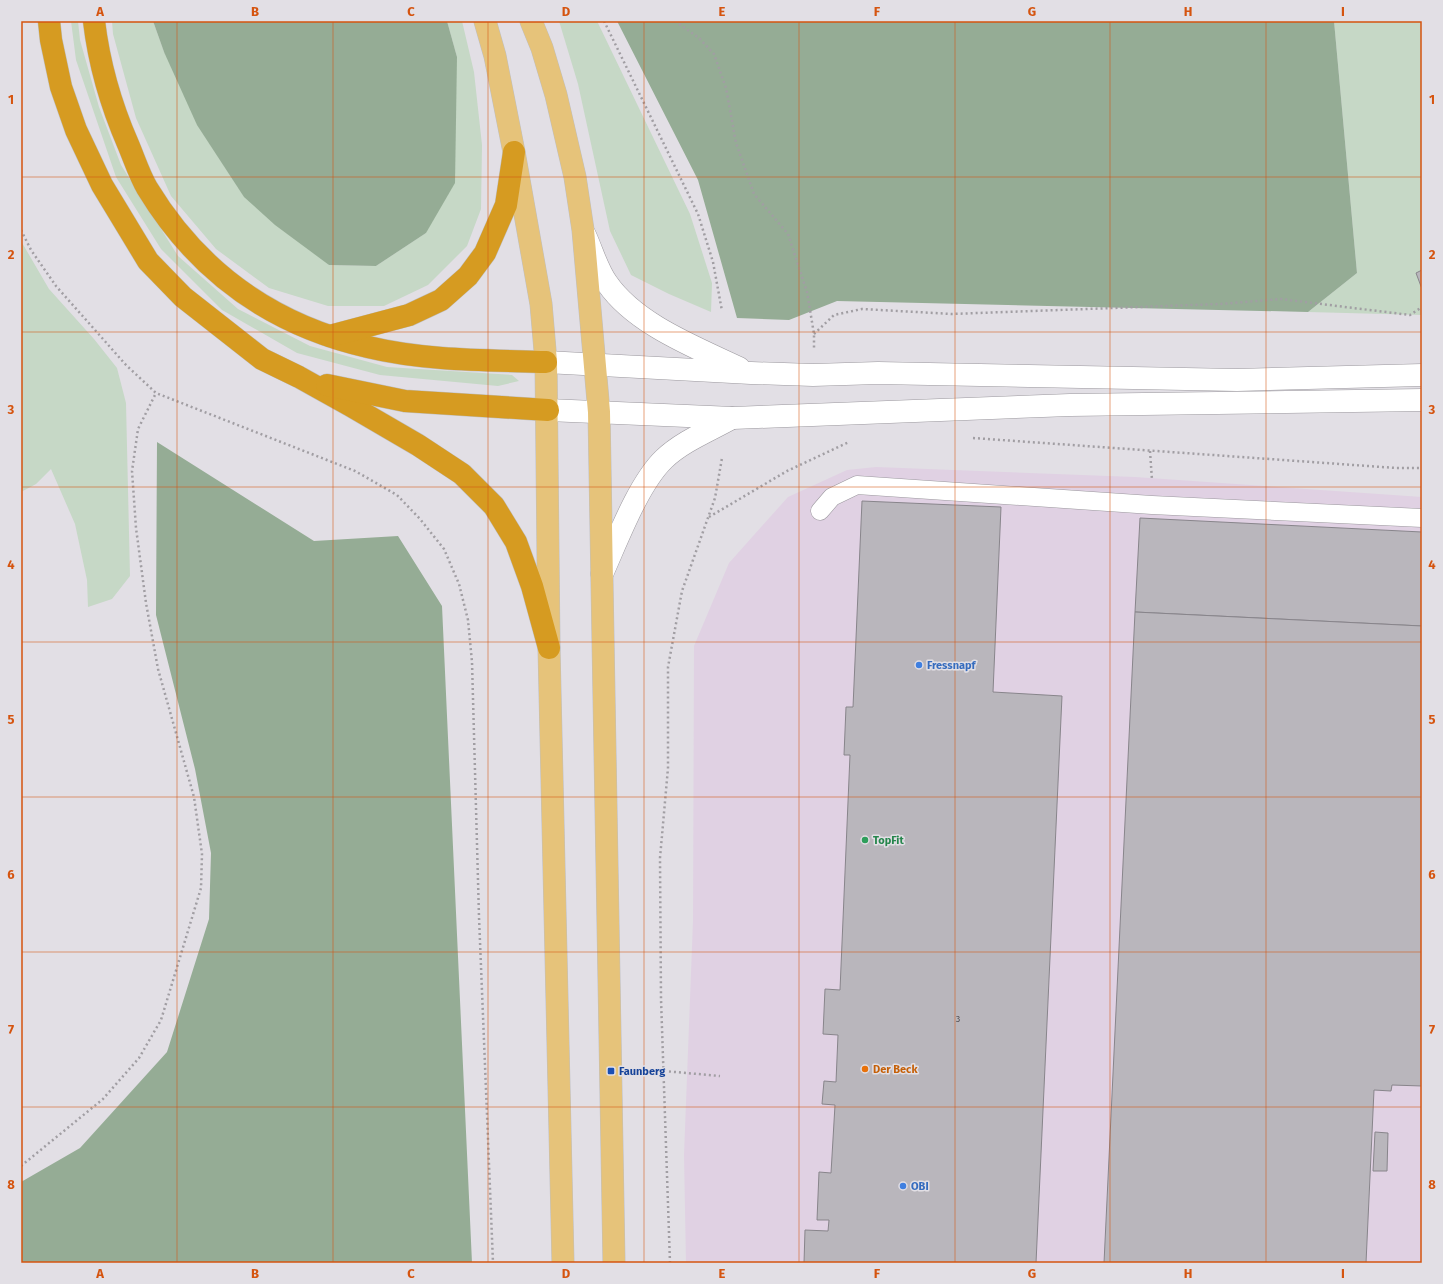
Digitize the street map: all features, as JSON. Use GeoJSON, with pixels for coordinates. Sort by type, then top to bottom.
{"type":"FeatureCollection","features":[{"type":"Feature","properties":{"kind":"highway"},"geometry":{"type":"LineString","coordinates":[[49,21],[50,40],[62,87],[76,130],[102,185],[148,261],[183,297],[219,327],[262,359],[299,377],[418,445],[462,474],[494,506],[516,542],[532,586],[549,648]]}},
{"type":"Feature","properties":{"kind":"highway"},"geometry":{"type":"LineString","coordinates":[[94,21],[97,46],[117,118],[146,186],[171,224],[209,266],[252,300],[299,325],[368,348],[414,355],[546,362]]}},
{"type":"Feature","properties":{"kind":"highway"},"geometry":{"type":"LineString","coordinates":[[330,336],[409,315],[441,300],[468,276],[486,253],[506,205],[514,152]]}},
{"type":"Feature","properties":{"kind":"highway"},"geometry":{"type":"LineString","coordinates":[[299,377],[337,387],[405,401],[548,410]]}},
{"type":"Feature","properties":{"kind":"main road"},"geometry":{"type":"LineString","coordinates":[[485,21],[496,56],[514,152],[541,304],[546,362],[548,410],[549,648],[563,1263]]}},
{"type":"Feature","properties":{"kind":"main road"},"geometry":{"type":"LineString","coordinates":[[531,21],[542,48],[556,95],[575,177],[583,230],[599,412],[614,1263]]}},
{"type":"Feature","properties":{"kind":"main road"},"geometry":{"type":"LineString","coordinates":[[583,230],[606,282],[624,303],[648,321],[688,344],[751,373]]}},
{"type":"Feature","properties":{"kind":"main road"},"geometry":{"type":"LineString","coordinates":[[546,362],[813,375],[878,373],[1238,380],[1422,375]]}},
{"type":"Feature","properties":{"kind":"main road"},"geometry":{"type":"LineString","coordinates":[[548,410],[733,418],[1070,405],[1422,400]]}},
{"type":"Feature","properties":{"kind":"main road"},"geometry":{"type":"LineString","coordinates":[[602,574],[635,504],[650,477],[664,459],[683,445],[733,418]]}},
{"type":"Feature","properties":{"kind":"lane"},"geometry":{"type":"LineString","coordinates":[[820,511],[832,497],[857,485],[1152,505],[1422,518]]}},
{"type":"Feature","properties":{"kind":"path"},"geometry":{"type":"LineString","coordinates":[[604,21],[698,214],[713,262],[722,311]]}},
{"type":"Feature","properties":{"kind":"path"},"geometry":{"type":"LineString","coordinates":[[675,21],[699,38],[714,54],[726,88],[736,143],[754,194],[788,234],[807,292],[814,334],[813,375]]}},
{"type":"Feature","properties":{"kind":"path"},"geometry":{"type":"LineString","coordinates":[[21,230],[31,250],[56,286],[126,365],[156,393],[355,471],[397,495],[420,518],[444,549],[459,584],[468,620],[472,662],[479,917],[493,1263]]}},
{"type":"Feature","properties":{"kind":"path"},"geometry":{"type":"LineString","coordinates":[[814,334],[834,315],[862,309],[952,314],[1220,304],[1281,299],[1410,315],[1422,307]]}},
{"type":"Feature","properties":{"kind":"path"},"geometry":{"type":"LineString","coordinates":[[21,1166],[103,1099],[139,1058],[161,1020],[201,888],[202,854],[194,797],[158,669],[146,603],[136,528],[132,471],[138,429],[156,393]]}},
{"type":"Feature","properties":{"kind":"path"},"geometry":{"type":"LineString","coordinates":[[966,438],[1422,468]]}},
{"type":"Feature","properties":{"kind":"path"},"geometry":{"type":"LineString","coordinates":[[708,518],[787,471],[856,439]]}},
{"type":"Feature","properties":{"kind":"path"},"geometry":{"type":"LineString","coordinates":[[670,1263],[661,999],[660,858],[668,768],[668,667],[682,591],[708,518],[714,498],[722,458]]}},
{"type":"Feature","properties":{"kind":"path"},"geometry":{"type":"LineString","coordinates":[[664,1071],[720,1076]]}},
{"type":"Feature","properties":{"kind":"shaded area"},"geometry":{"type":"Polygon","coordinates":[[[876,467],[1135,477],[1422,497],[1422,1263],[686,1263],[684,1155],[693,921],[694,646],[729,563],[788,497],[847,470],[876,467]]]}},
{"type":"Feature","properties":{"kind":"green space"},"geometry":{"type":"Polygon","coordinates":[[[71,21],[78,21],[80,40],[99,107],[121,165],[178,256],[238,309],[310,346],[387,367],[512,375],[519,381],[498,386],[380,375],[297,353],[222,310],[161,249],[116,177],[76,60],[71,21]]]}},
{"type":"Feature","properties":{"kind":"green space"},"geometry":{"type":"Polygon","coordinates":[[[112,21],[153,21],[164,52],[329,265],[376,266],[426,233],[457,57],[447,21],[462,21],[474,72],[482,145],[481,209],[467,246],[428,285],[384,306],[328,306],[269,288],[216,249],[171,196],[136,118],[113,34],[112,21]]]}},
{"type":"Feature","properties":{"kind":"green space"},"geometry":{"type":"Polygon","coordinates":[[[153,21],[447,21],[457,57],[455,183],[426,233],[376,266],[329,265],[275,225],[244,197],[197,125],[164,52],[153,21]]]}},
{"type":"Feature","properties":{"kind":"green space"},"geometry":{"type":"Polygon","coordinates":[[[559,21],[597,21],[690,214],[712,283],[711,312],[669,294],[631,275],[610,231],[578,84],[559,21]]]}},
{"type":"Feature","properties":{"kind":"green space"},"geometry":{"type":"Polygon","coordinates":[[[617,21],[1334,21],[1357,273],[1308,312],[837,301],[789,320],[737,318],[698,180],[617,21]]]}},
{"type":"Feature","properties":{"kind":"green space"},"geometry":{"type":"Polygon","coordinates":[[[1334,21],[1422,21],[1422,315],[1308,312],[1357,273],[1334,21]]]}},
{"type":"Feature","properties":{"kind":"green space"},"geometry":{"type":"Polygon","coordinates":[[[21,241],[49,289],[94,339],[117,368],[126,403],[130,576],[112,599],[88,607],[87,580],[75,524],[51,469],[36,484],[21,492],[21,241]]]}},
{"type":"Feature","properties":{"kind":"green space"},"geometry":{"type":"Polygon","coordinates":[[[157,442],[314,541],[398,536],[442,606],[472,1263],[21,1263],[21,1182],[80,1148],[167,1052],[209,919],[211,853],[195,769],[156,615],[157,442]]]}},
{"type":"Feature","properties":{"kind":"building"},"geometry":{"type":"Polygon","coordinates":[[[1422,270],[1422,289],[1416,273],[1422,270]]]}},
{"type":"Feature","properties":{"kind":"building"},"geometry":{"type":"Polygon","coordinates":[[[862,501],[1001,507],[993,692],[1062,696],[1036,1263],[804,1263],[805,1230],[828,1231],[829,1220],[817,1220],[819,1172],[831,1173],[835,1105],[822,1104],[824,1081],[836,1082],[838,1035],[823,1034],[825,989],[840,990],[850,755],[844,755],[846,707],[853,707],[862,501]]]}},
{"type":"Feature","properties":{"kind":"building"},"geometry":{"type":"Polygon","coordinates":[[[1140,518],[1422,532],[1422,626],[1135,612],[1140,518]]]}},
{"type":"Feature","properties":{"kind":"building"},"geometry":{"type":"Polygon","coordinates":[[[1135,612],[1422,626],[1422,1086],[1392,1085],[1391,1091],[1374,1090],[1366,1263],[1104,1263],[1135,612]]]}},
{"type":"Feature","properties":{"kind":"building"},"geometry":{"type":"Polygon","coordinates":[[[1375,1132],[1388,1133],[1387,1171],[1373,1171],[1375,1132]]]}},
{"type":"Feature","properties":{"kind":"place","name":"Fressnapf"},"geometry":{"type":"Point","coordinates":[919,665]}},
{"type":"Feature","properties":{"kind":"place","name":"TopFit"},"geometry":{"type":"Point","coordinates":[865,840]}},
{"type":"Feature","properties":{"kind":"place","name":"Der Beck"},"geometry":{"type":"Point","coordinates":[865,1069]}},
{"type":"Feature","properties":{"kind":"place","name":"Faunberg"},"geometry":{"type":"Point","coordinates":[611,1071]}},
{"type":"Feature","properties":{"kind":"place","name":"OBI"},"geometry":{"type":"Point","coordinates":[903,1186]}}]}
